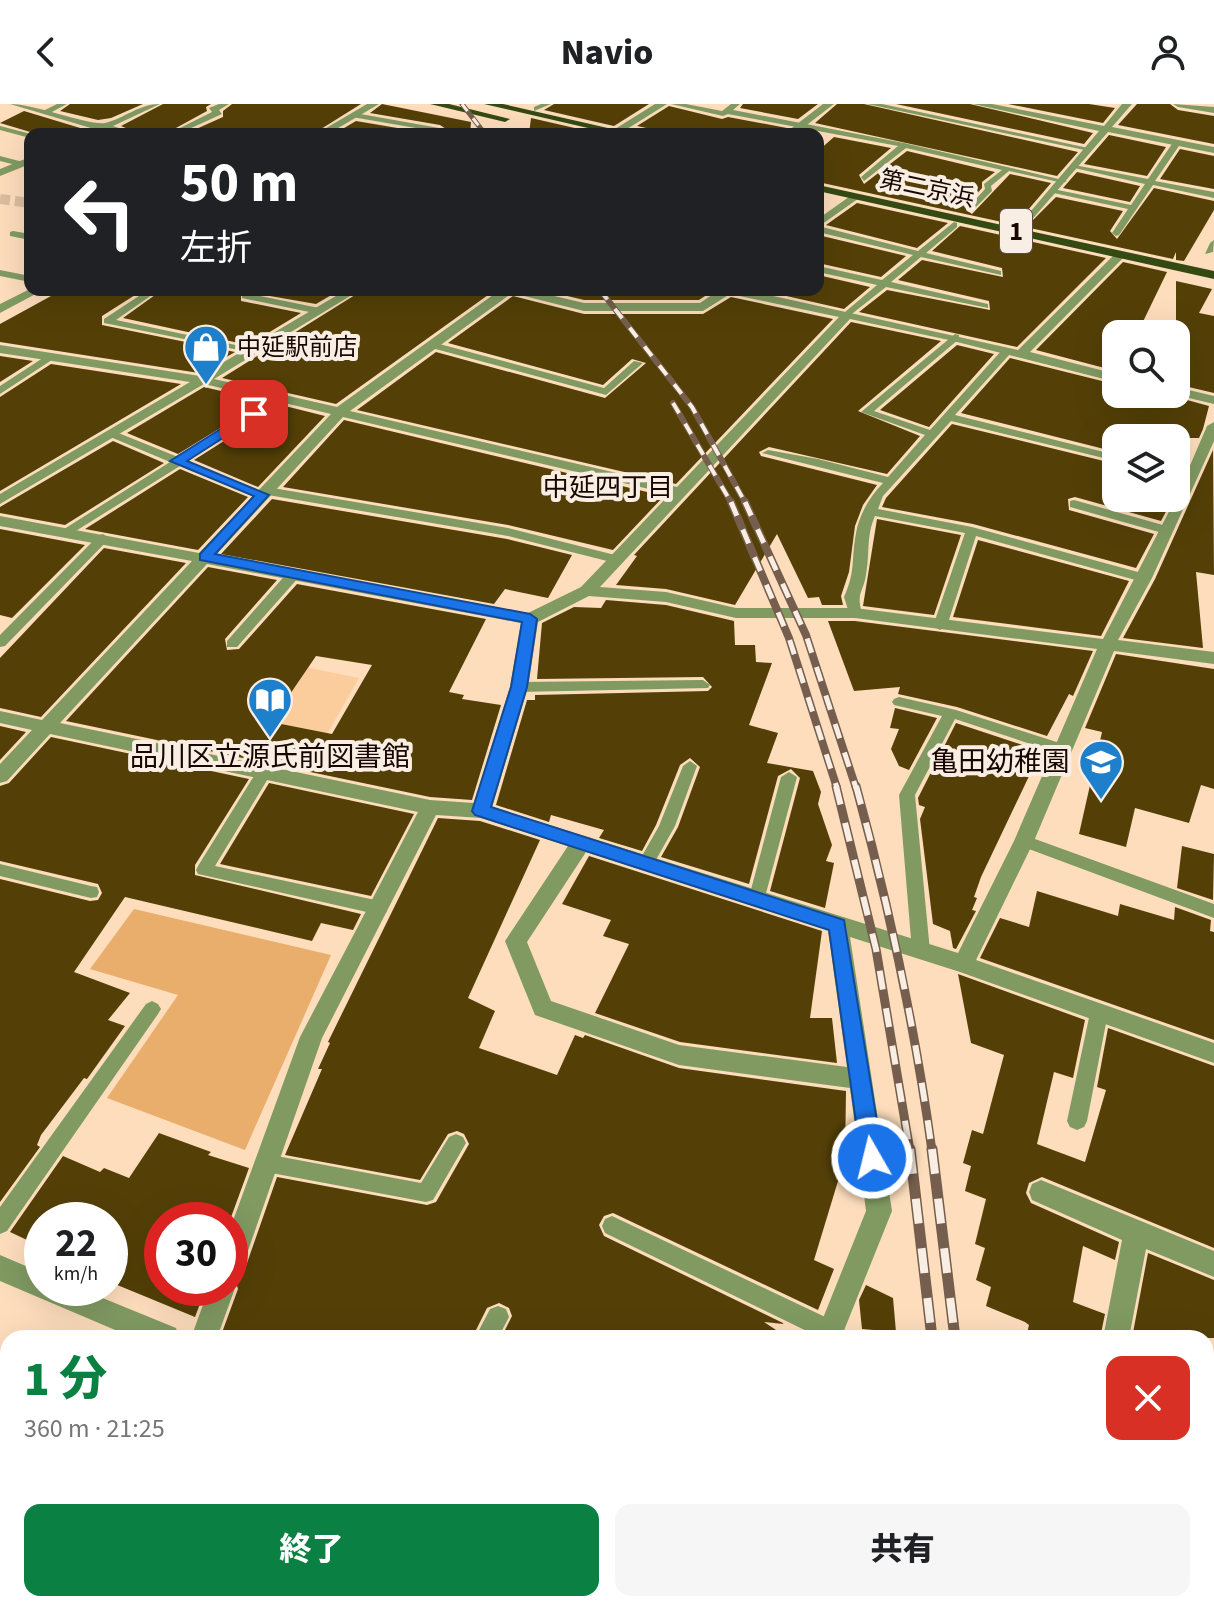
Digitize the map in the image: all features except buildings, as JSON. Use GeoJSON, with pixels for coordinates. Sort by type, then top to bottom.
{"type":"FeatureCollection","features":[{"type":"Feature","properties":{"kind":"highway"},"geometry":{"type":"LineString","coordinates":[[435,104],[545,128]]}},
{"type":"Feature","properties":{"kind":"highway"},"geometry":{"type":"LineString","coordinates":[[489,104],[593,128]]}},
{"type":"Feature","properties":{"kind":"highway","name":"第二京浜"},"geometry":{"type":"LineString","coordinates":[[824,176],[1057,226]]}},
{"type":"Feature","properties":{"kind":"highway","name":"第二京浜"},"geometry":{"type":"LineString","coordinates":[[824,189],[1214,275]]}},
{"type":"Feature","properties":{"kind":"highway"},"geometry":{"type":"LineString","coordinates":[[1099,235],[1129,242]]}},
{"type":"Feature","properties":{"kind":"highway"},"geometry":{"type":"LineString","coordinates":[[1191,255],[1212,252]]}},
{"type":"Feature","properties":{"kind":"street"},"geometry":{"type":"LineString","coordinates":[[15,104],[112,128]]}},
{"type":"Feature","properties":{"kind":"street"},"geometry":{"type":"LineString","coordinates":[[100,128],[155,104]]}},
{"type":"Feature","properties":{"kind":"street"},"geometry":{"type":"LineString","coordinates":[[332,128],[374,104]]}},
{"type":"Feature","properties":{"kind":"street"},"geometry":{"type":"LineString","coordinates":[[623,128],[662,104]]}},
{"type":"Feature","properties":{"kind":"street"},"geometry":{"type":"LineString","coordinates":[[797,128],[829,104]]}},
{"type":"Feature","properties":{"kind":"street"},"geometry":{"type":"LineString","coordinates":[[978,104],[1214,150]]}},
{"type":"Feature","properties":{"kind":"street"},"geometry":{"type":"LineString","coordinates":[[1029,220],[1127,104]]}},
{"type":"Feature","properties":{"kind":"street"},"geometry":{"type":"LineString","coordinates":[[1178,104],[1214,110]]}},
{"type":"Feature","properties":{"kind":"street"},"geometry":{"type":"LineString","coordinates":[[824,221],[857,196]]}},
{"type":"Feature","properties":{"kind":"street"},"geometry":{"type":"LineString","coordinates":[[1013,354],[1121,254]]}},
{"type":"Feature","properties":{"kind":"street"},"geometry":{"type":"LineString","coordinates":[[0,309],[25,296]]}},
{"type":"Feature","properties":{"kind":"street"},"geometry":{"type":"LineString","coordinates":[[0,500],[344,296]]}},
{"type":"Feature","properties":{"kind":"street"},"geometry":{"type":"LineString","coordinates":[[0,776],[341,411],[500,296]]}},
{"type":"Feature","properties":{"kind":"street"},"geometry":{"type":"LineString","coordinates":[[539,296],[584,307],[703,307],[719,296]]}},
{"type":"Feature","properties":{"kind":"street"},"geometry":{"type":"LineString","coordinates":[[758,296],[955,337],[1102,375]]}},
{"type":"Feature","properties":{"kind":"street"},"geometry":{"type":"LineString","coordinates":[[0,521],[530,619],[587,591],[848,314]]}},
{"type":"Feature","properties":{"kind":"street"},"geometry":{"type":"LineString","coordinates":[[0,349],[203,380],[679,492]]}},
{"type":"Feature","properties":{"kind":"street"},"geometry":{"type":"LineString","coordinates":[[1190,394],[1214,400]]}},
{"type":"Feature","properties":{"kind":"street"},"geometry":{"type":"LineString","coordinates":[[1190,463],[1214,426]]}},
{"type":"Feature","properties":{"kind":"street"},"geometry":{"type":"LineString","coordinates":[[963,964],[1024,841],[1108,644],[1144,578],[1171,512]]}},
{"type":"Feature","properties":{"kind":"street"},"geometry":{"type":"LineString","coordinates":[[587,591],[666,597],[736,613],[855,613],[1214,658]]}},
{"type":"Feature","properties":{"kind":"street"},"geometry":{"type":"LineString","coordinates":[[481,811],[519,687],[530,619]]}},
{"type":"Feature","properties":{"kind":"street"},"geometry":{"type":"LineString","coordinates":[[0,717],[430,807],[481,811],[963,964],[1214,1053]]}},
{"type":"Feature","properties":{"kind":"street"},"geometry":{"type":"LineString","coordinates":[[248,1214],[311,1037],[430,807]]}},
{"type":"Feature","properties":{"kind":"street"},"geometry":{"type":"LineString","coordinates":[[582,842],[516,941],[543,1008],[679,1055],[861,1079]]}},
{"type":"Feature","properties":{"kind":"street"},"geometry":{"type":"LineString","coordinates":[[837,1330],[879,1211],[838,925]]}},
{"type":"Feature","properties":{"kind":"street"},"geometry":{"type":"LineString","coordinates":[[1041,1192],[1214,1264]]}},
{"type":"Feature","properties":{"kind":"street"},"geometry":{"type":"LineString","coordinates":[[1118,1330],[1136,1233]]}},
{"type":"Feature","properties":{"kind":"street"},"geometry":{"type":"LineString","coordinates":[[0,1268],[24,1278]]}},
{"type":"Feature","properties":{"kind":"street"},"geometry":{"type":"LineString","coordinates":[[89,1306],[147,1330]]}},
{"type":"Feature","properties":{"kind":"street"},"geometry":{"type":"LineString","coordinates":[[207,1330],[216,1306]]}},
{"type":"Feature","properties":{"kind":"lane"},"geometry":{"type":"LineString","coordinates":[[45,112],[63,104]]}},
{"type":"Feature","properties":{"kind":"lane"},"geometry":{"type":"LineString","coordinates":[[185,128],[219,112],[212,110],[225,104]]}},
{"type":"Feature","properties":{"kind":"lane"},"geometry":{"type":"LineString","coordinates":[[537,109],[547,104]]}},
{"type":"Feature","properties":{"kind":"lane"},"geometry":{"type":"LineString","coordinates":[[675,104],[723,114],[736,104]]}},
{"type":"Feature","properties":{"kind":"lane"},"geometry":{"type":"LineString","coordinates":[[871,104],[1089,149]]}},
{"type":"Feature","properties":{"kind":"lane"},"geometry":{"type":"LineString","coordinates":[[727,111],[816,128]]}},
{"type":"Feature","properties":{"kind":"lane"},"geometry":{"type":"LineString","coordinates":[[355,115],[427,128]]}},
{"type":"Feature","properties":{"kind":"lane"},"geometry":{"type":"LineString","coordinates":[[397,128],[403,124]]}},
{"type":"Feature","properties":{"kind":"lane"},"geometry":{"type":"LineString","coordinates":[[0,128],[24,134]]}},
{"type":"Feature","properties":{"kind":"lane"},"geometry":{"type":"LineString","coordinates":[[824,129],[1063,181]]}},
{"type":"Feature","properties":{"kind":"lane"},"geometry":{"type":"LineString","coordinates":[[1116,233],[1177,143]]}},
{"type":"Feature","properties":{"kind":"lane"},"geometry":{"type":"LineString","coordinates":[[864,179],[904,145]]}},
{"type":"Feature","properties":{"kind":"lane"},"geometry":{"type":"LineString","coordinates":[[0,158],[15,166]]}},
{"type":"Feature","properties":{"kind":"lane"},"geometry":{"type":"LineString","coordinates":[[1074,167],[1214,195]]}},
{"type":"Feature","properties":{"kind":"lane"},"geometry":{"type":"LineString","coordinates":[[972,208],[989,189],[987,186],[1007,169]]}},
{"type":"Feature","properties":{"kind":"lane"},"geometry":{"type":"LineString","coordinates":[[1053,192],[1133,208]]}},
{"type":"Feature","properties":{"kind":"lane"},"geometry":{"type":"LineString","coordinates":[[848,314],[954,225]]}},
{"type":"Feature","properties":{"kind":"lane"},"geometry":{"type":"LineString","coordinates":[[824,228],[918,255],[998,273]]}},
{"type":"Feature","properties":{"kind":"lane"},"geometry":{"type":"LineString","coordinates":[[13,234],[24,236]]}},
{"type":"Feature","properties":{"kind":"lane"},"geometry":{"type":"LineString","coordinates":[[824,270],[985,306]]}},
{"type":"Feature","properties":{"kind":"lane"},"geometry":{"type":"LineString","coordinates":[[0,273],[24,278]]}},
{"type":"Feature","properties":{"kind":"lane"},"geometry":{"type":"LineString","coordinates":[[145,296],[107,321],[254,350]]}},
{"type":"Feature","properties":{"kind":"lane"},"geometry":{"type":"LineString","coordinates":[[245,296],[319,311]]}},
{"type":"Feature","properties":{"kind":"lane"},"geometry":{"type":"LineString","coordinates":[[932,434],[866,412],[955,337]]}},
{"type":"Feature","properties":{"kind":"lane"},"geometry":{"type":"LineString","coordinates":[[432,345],[606,392],[638,363]]}},
{"type":"Feature","properties":{"kind":"lane"},"geometry":{"type":"LineString","coordinates":[[855,613],[851,597],[860,577],[862,532],[870,511],[890,481],[932,434],[1013,354]]}},
{"type":"Feature","properties":{"kind":"lane"},"geometry":{"type":"LineString","coordinates":[[0,391],[53,356]]}},
{"type":"Feature","properties":{"kind":"lane"},"geometry":{"type":"LineString","coordinates":[[67,531],[280,398]]}},
{"type":"Feature","properties":{"kind":"lane"},"geometry":{"type":"LineString","coordinates":[[949,417],[1102,455]]}},
{"type":"Feature","properties":{"kind":"lane"},"geometry":{"type":"LineString","coordinates":[[112,434],[264,493],[508,532],[615,559]]}},
{"type":"Feature","properties":{"kind":"lane"},"geometry":{"type":"LineString","coordinates":[[768,453],[818,462],[890,481]]}},
{"type":"Feature","properties":{"kind":"lane"},"geometry":{"type":"LineString","coordinates":[[1074,504],[1166,530]]}},
{"type":"Feature","properties":{"kind":"lane"},"geometry":{"type":"LineString","coordinates":[[870,511],[972,531],[1144,578]]}},
{"type":"Feature","properties":{"kind":"lane"},"geometry":{"type":"LineString","coordinates":[[940,626],[972,531]]}},
{"type":"Feature","properties":{"kind":"lane"},"geometry":{"type":"LineString","coordinates":[[3,634],[103,538]]}},
{"type":"Feature","properties":{"kind":"lane"},"geometry":{"type":"LineString","coordinates":[[232,644],[294,574]]}},
{"type":"Feature","properties":{"kind":"lane"},"geometry":{"type":"LineString","coordinates":[[519,687],[703,685]]}},
{"type":"Feature","properties":{"kind":"lane"},"geometry":{"type":"LineString","coordinates":[[899,702],[951,713],[1061,749]]}},
{"type":"Feature","properties":{"kind":"lane"},"geometry":{"type":"LineString","coordinates":[[921,951],[907,795],[951,713]]}},
{"type":"Feature","properties":{"kind":"lane"},"geometry":{"type":"LineString","coordinates":[[646,863],[667,826],[690,766]]}},
{"type":"Feature","properties":{"kind":"lane"},"geometry":{"type":"LineString","coordinates":[[264,772],[204,870],[380,908]]}},
{"type":"Feature","properties":{"kind":"lane"},"geometry":{"type":"LineString","coordinates":[[757,897],[789,777]]}},
{"type":"Feature","properties":{"kind":"lane"},"geometry":{"type":"LineString","coordinates":[[1024,841],[1214,911]]}},
{"type":"Feature","properties":{"kind":"lane"},"geometry":{"type":"LineString","coordinates":[[0,870],[91,892]]}},
{"type":"Feature","properties":{"kind":"lane"},"geometry":{"type":"LineString","coordinates":[[0,1224],[152,1009]]}},
{"type":"Feature","properties":{"kind":"lane"},"geometry":{"type":"LineString","coordinates":[[1077,1121],[1099,1013]]}},
{"type":"Feature","properties":{"kind":"lane"},"geometry":{"type":"LineString","coordinates":[[266,1163],[426,1193],[456,1143]]}},
{"type":"Feature","properties":{"kind":"lane"},"geometry":{"type":"LineString","coordinates":[[612,1226],[823,1330]]}},
{"type":"Feature","properties":{"kind":"lane"},"geometry":{"type":"LineString","coordinates":[[491,1330],[498,1317]]}},
{"type":"Feature","properties":{"kind":"shaded area"},"geometry":{"type":"Polygon","coordinates":[[[225,651],[359,678],[306,771],[157,741],[225,651]]]}},
{"type":"Feature","properties":{"kind":"shaded area"},"geometry":{"type":"Polygon","coordinates":[[[134,909],[331,955],[245,1150],[107,1098],[178,995],[90,969],[134,909]]]}},
{"type":"Feature","properties":{"kind":"tunnel"},"geometry":{"type":"LineString","coordinates":[[0,199],[24,202]]}},
{"type":"Feature","properties":{"kind":"railway"},"geometry":{"type":"LineString","coordinates":[[462,104],[480,128]]}},
{"type":"Feature","properties":{"kind":"railway"},"geometry":{"type":"LineString","coordinates":[[605,296],[692,407],[746,503]]}},
{"type":"Feature","properties":{"kind":"railway"},"geometry":{"type":"LineString","coordinates":[[673,403],[731,503]]}},
{"type":"Feature","properties":{"kind":"railway"},"geometry":{"type":"LineString","coordinates":[[731,503],[789,638],[837,788]]}},
{"type":"Feature","properties":{"kind":"railway"},"geometry":{"type":"LineString","coordinates":[[746,503],[806,635],[856,788]]}},
{"type":"Feature","properties":{"kind":"railway"},"geometry":{"type":"LineString","coordinates":[[836,786],[876,949],[910,1151]]}},
{"type":"Feature","properties":{"kind":"railway"},"geometry":{"type":"LineString","coordinates":[[856,786],[900,967],[932,1151]]}},
{"type":"Feature","properties":{"kind":"railway"},"geometry":{"type":"LineString","coordinates":[[910,1149],[931,1330]]}},
{"type":"Feature","properties":{"kind":"railway"},"geometry":{"type":"LineString","coordinates":[[932,1149],[954,1330]]}},
{"type":"Feature","properties":{"kind":"place","name":"中延駅前店"},"geometry":{"type":"Point","coordinates":[206,386]}},
{"type":"Feature","properties":{"kind":"place","name":"品川区立源氏前図書館"},"geometry":{"type":"Point","coordinates":[270,739]}},
{"type":"Feature","properties":{"kind":"place","name":"亀田幼稚園"},"geometry":{"type":"Point","coordinates":[1101,801]}},
{"type":"Feature","properties":{"kind":"district","name":"中延四丁目"},"geometry":{"type":"Point","coordinates":[608,487]}},
{"type":"Feature","properties":{"kind":"route"},"geometry":{"type":"LineString","coordinates":[[254,414],[177,461],[262,495],[205,557],[530,619],[519,687],[481,811],[838,925],[872,1158]]}}]}
